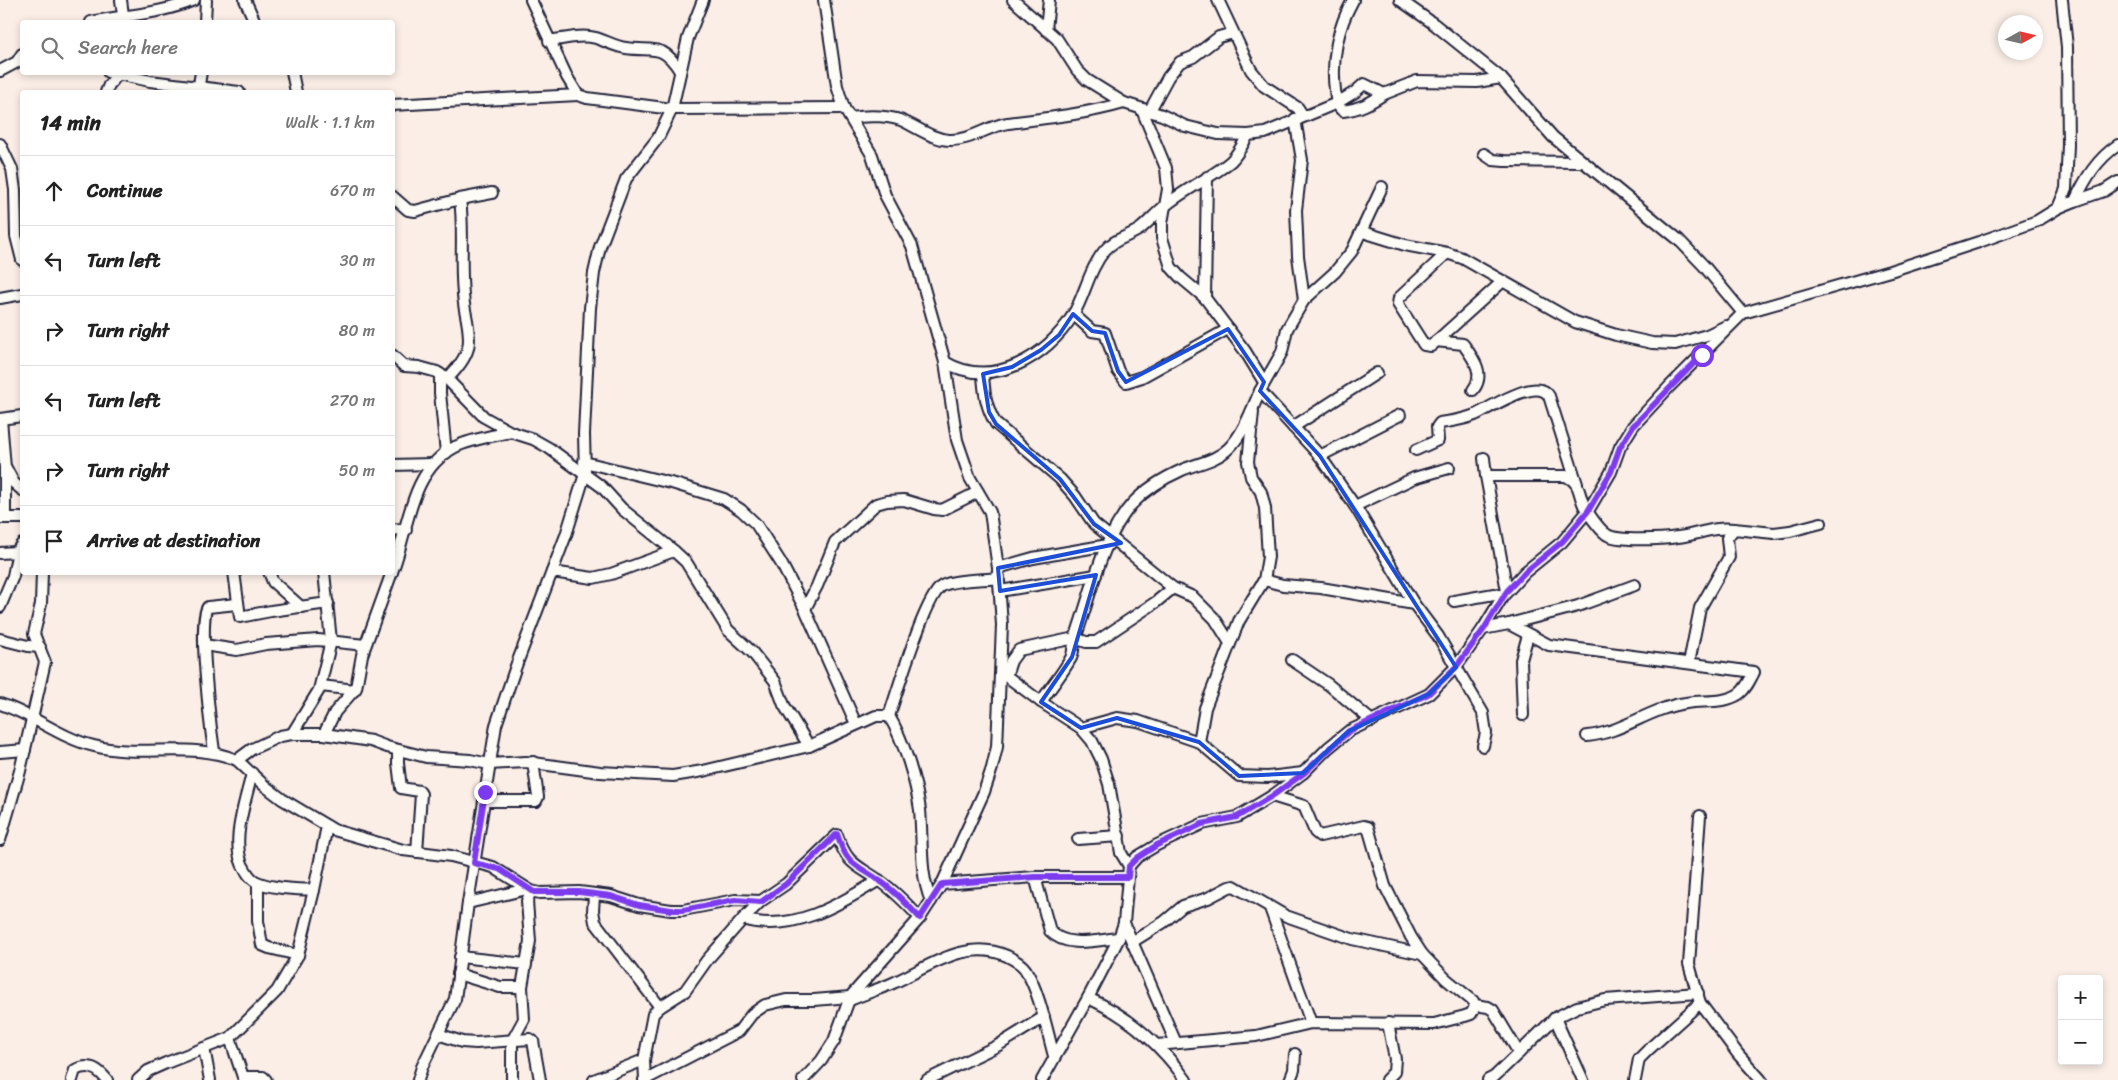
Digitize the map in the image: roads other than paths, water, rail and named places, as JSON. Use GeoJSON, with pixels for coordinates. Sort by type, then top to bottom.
{"type":"FeatureCollection","features":[{"type":"Feature","properties":{"kind":"street"},"geometry":{"type":"LineString","coordinates":[[121,0],[124,19],[158,12],[194,0]]}},
{"type":"Feature","properties":{"kind":"street"},"geometry":{"type":"LineString","coordinates":[[205,20],[206,0]]}},
{"type":"Feature","properties":{"kind":"street"},"geometry":{"type":"LineString","coordinates":[[245,0],[253,20]]}},
{"type":"Feature","properties":{"kind":"street"},"geometry":{"type":"LineString","coordinates":[[531,0],[549,41],[578,95]]}},
{"type":"Feature","properties":{"kind":"street"},"geometry":{"type":"LineString","coordinates":[[418,1080],[422,1067],[455,999],[496,725],[552,572],[585,474],[584,434],[590,308],[594,273],[600,246],[626,179],[658,138],[672,109],[688,38],[703,0]]}},
{"type":"Feature","properties":{"kind":"street"},"geometry":{"type":"LineString","coordinates":[[803,1080],[821,1061],[834,1041],[850,998],[920,918],[942,884],[992,768],[998,738],[1004,674],[999,573],[990,512],[970,478],[956,440],[945,362],[912,246],[886,195],[872,155],[844,108],[836,86],[824,0]]}},
{"type":"Feature","properties":{"kind":"street"},"geometry":{"type":"LineString","coordinates":[[1013,0],[1057,39],[1077,70],[1087,80],[1124,103],[1162,115],[1185,126],[1218,134],[1248,135],[1265,133],[1337,103],[1364,84],[1384,94]]}},
{"type":"Feature","properties":{"kind":"street"},"geometry":{"type":"LineString","coordinates":[[1046,30],[1049,0]]}},
{"type":"Feature","properties":{"kind":"street"},"geometry":{"type":"LineString","coordinates":[[1218,0],[1251,70],[1264,86],[1298,108],[1302,160],[1296,210],[1298,256],[1304,300]]}},
{"type":"Feature","properties":{"kind":"street"},"geometry":{"type":"LineString","coordinates":[[1353,0],[1342,26],[1334,56],[1333,76],[1337,103],[1343,111],[1364,107],[1384,94],[1416,82],[1477,82],[1501,78]]}},
{"type":"Feature","properties":{"kind":"street"},"geometry":{"type":"LineString","coordinates":[[1400,0],[1434,24],[1501,78],[1553,137],[1580,162],[1649,214],[1679,240],[1704,266],[1743,313]]}},
{"type":"Feature","properties":{"kind":"street"},"geometry":{"type":"LineString","coordinates":[[2058,208],[2066,189],[2068,145],[2067,47],[2062,0]]}},
{"type":"Feature","properties":{"kind":"street"},"geometry":{"type":"LineString","coordinates":[[1145,111],[1180,62],[1194,57],[1219,37],[1233,33]]}},
{"type":"Feature","properties":{"kind":"street"},"geometry":{"type":"LineString","coordinates":[[549,41],[587,37],[626,48],[650,48],[668,56],[680,71]]}},
{"type":"Feature","properties":{"kind":"street"},"geometry":{"type":"LineString","coordinates":[[0,71],[20,58]]}},
{"type":"Feature","properties":{"kind":"street"},"geometry":{"type":"LineString","coordinates":[[107,90],[119,75]]}},
{"type":"Feature","properties":{"kind":"street"},"geometry":{"type":"LineString","coordinates":[[124,75],[150,81],[212,90]]}},
{"type":"Feature","properties":{"kind":"street"},"geometry":{"type":"LineString","coordinates":[[199,89],[201,75]]}},
{"type":"Feature","properties":{"kind":"street"},"geometry":{"type":"LineString","coordinates":[[293,75],[296,90]]}},
{"type":"Feature","properties":{"kind":"street"},"geometry":{"type":"LineString","coordinates":[[150,81],[150,90]]}},
{"type":"Feature","properties":{"kind":"street"},"geometry":{"type":"LineString","coordinates":[[395,105],[578,95],[587,98],[672,109],[844,108]]}},
{"type":"Feature","properties":{"kind":"street"},"geometry":{"type":"LineString","coordinates":[[851,118],[861,116],[897,119],[947,140],[964,140],[1006,124],[1100,110],[1124,103]]}},
{"type":"Feature","properties":{"kind":"street"},"geometry":{"type":"LineString","coordinates":[[1145,111],[1166,168],[1168,189],[1162,223],[1162,238],[1172,267],[1180,277],[1205,298],[1228,329],[1262,386],[1293,426],[1320,456],[1355,506],[1414,604],[1438,636],[1483,714],[1486,733],[1483,746]]}},
{"type":"Feature","properties":{"kind":"street"},"geometry":{"type":"LineString","coordinates":[[945,362],[959,370],[983,374],[994,373],[1012,367],[1041,350],[1059,334],[1073,314],[1104,250],[1116,240],[1143,227],[1166,205],[1232,160],[1248,135]]}},
{"type":"Feature","properties":{"kind":"street"},"geometry":{"type":"LineString","coordinates":[[0,144],[12,169],[16,236],[20,252]]}},
{"type":"Feature","properties":{"kind":"street"},"geometry":{"type":"LineString","coordinates":[[2075,201],[2089,174],[2109,151],[2118,145]]}},
{"type":"Feature","properties":{"kind":"street"},"geometry":{"type":"LineString","coordinates":[[1484,154],[1493,160],[1504,162],[1580,162]]}},
{"type":"Feature","properties":{"kind":"street"},"geometry":{"type":"LineString","coordinates":[[1205,298],[1207,177]]}},
{"type":"Feature","properties":{"kind":"street"},"geometry":{"type":"LineString","coordinates":[[1129,866],[1137,858],[1157,845],[1202,824],[1237,817],[1272,796],[1304,773],[1349,731],[1428,694],[1456,667],[1484,629],[1505,593],[1525,572],[1562,542],[1588,511],[1611,472],[1620,447],[1633,426],[1743,313],[1881,274],[1979,242],[2037,221],[2058,208],[2104,191],[2118,182]]}},
{"type":"Feature","properties":{"kind":"street"},"geometry":{"type":"LineString","coordinates":[[1041,702],[1072,657],[1075,638],[1096,575],[1110,541],[1132,505],[1144,493],[1182,470],[1214,458],[1230,448],[1242,430],[1262,386],[1282,352],[1287,329],[1304,300],[1335,272],[1352,251],[1363,232],[1382,187]]}},
{"type":"Feature","properties":{"kind":"street"},"geometry":{"type":"LineString","coordinates":[[395,199],[408,210],[414,211],[460,199],[492,194]]}},
{"type":"Feature","properties":{"kind":"street"},"geometry":{"type":"LineString","coordinates":[[443,376],[456,371],[468,347],[466,316],[461,289],[462,215],[460,199]]}},
{"type":"Feature","properties":{"kind":"street"},"geometry":{"type":"LineString","coordinates":[[1363,232],[1405,245],[1447,253],[1462,258],[1575,322],[1616,335],[1652,343],[1676,344],[1707,335],[1733,323]]}},
{"type":"Feature","properties":{"kind":"street"},"geometry":{"type":"LineString","coordinates":[[1447,253],[1398,298],[1398,304],[1424,345],[1431,346],[1502,282]]}},
{"type":"Feature","properties":{"kind":"street"},"geometry":{"type":"LineString","coordinates":[[0,298],[20,294]]}},
{"type":"Feature","properties":{"kind":"street"},"geometry":{"type":"LineString","coordinates":[[1073,314],[1092,331],[1105,333],[1118,371],[1126,382],[1142,377],[1228,329]]}},
{"type":"Feature","properties":{"kind":"street"},"geometry":{"type":"LineString","coordinates":[[1436,341],[1463,344],[1471,355],[1479,373],[1478,383],[1473,390]]}},
{"type":"Feature","properties":{"kind":"street"},"geometry":{"type":"LineString","coordinates":[[395,358],[402,365],[427,368],[443,376],[484,417],[510,432],[533,439],[585,474],[602,487],[622,509],[674,550],[686,562],[728,630],[752,652],[775,681],[784,705],[809,746]]}},
{"type":"Feature","properties":{"kind":"street"},"geometry":{"type":"LineString","coordinates":[[1293,426],[1377,373]]}},
{"type":"Feature","properties":{"kind":"street"},"geometry":{"type":"LineString","coordinates":[[983,374],[989,412],[996,424],[1060,480],[1094,524],[1110,541],[1173,588],[1193,597],[1214,619],[1230,643]]}},
{"type":"Feature","properties":{"kind":"street"},"geometry":{"type":"LineString","coordinates":[[443,376],[440,401],[446,453]]}},
{"type":"Feature","properties":{"kind":"street"},"geometry":{"type":"LineString","coordinates":[[1416,450],[1438,440],[1437,427],[1440,423],[1460,420],[1526,391],[1541,389],[1546,391],[1549,396],[1583,504],[1606,535],[1616,538],[1678,537],[1723,527],[1774,533],[1821,523]]}},
{"type":"Feature","properties":{"kind":"street"},"geometry":{"type":"LineString","coordinates":[[1200,742],[1205,708],[1244,609],[1264,580],[1268,557],[1268,524],[1261,492],[1251,477],[1248,462],[1253,406]]}},
{"type":"Feature","properties":{"kind":"street"},"geometry":{"type":"LineString","coordinates":[[1320,456],[1400,415]]}},
{"type":"Feature","properties":{"kind":"street"},"geometry":{"type":"LineString","coordinates":[[20,416],[0,419],[5,468],[2,518],[20,518]]}},
{"type":"Feature","properties":{"kind":"street"},"geometry":{"type":"LineString","coordinates":[[395,565],[420,482],[432,464],[458,446],[510,432]]}},
{"type":"Feature","properties":{"kind":"street"},"geometry":{"type":"LineString","coordinates":[[1484,458],[1505,593]]}},
{"type":"Feature","properties":{"kind":"street"},"geometry":{"type":"LineString","coordinates":[[584,462],[675,484],[724,499],[741,510],[756,524],[781,563],[805,609],[856,724]]}},
{"type":"Feature","properties":{"kind":"street"},"geometry":{"type":"LineString","coordinates":[[395,465],[432,464]]}},
{"type":"Feature","properties":{"kind":"street"},"geometry":{"type":"LineString","coordinates":[[5,468],[20,488]]}},
{"type":"Feature","properties":{"kind":"street"},"geometry":{"type":"LineString","coordinates":[[1355,506],[1414,478],[1449,468]]}},
{"type":"Feature","properties":{"kind":"street"},"geometry":{"type":"LineString","coordinates":[[1486,476],[1566,476],[1577,484]]}},
{"type":"Feature","properties":{"kind":"street"},"geometry":{"type":"LineString","coordinates":[[805,609],[818,586],[835,542],[876,504],[887,500],[904,500],[942,510],[978,492]]}},
{"type":"Feature","properties":{"kind":"street"},"geometry":{"type":"LineString","coordinates":[[395,529],[406,530]]}},
{"type":"Feature","properties":{"kind":"street"},"geometry":{"type":"LineString","coordinates":[[1689,663],[1700,608],[1729,557],[1727,538],[1734,529]]}},
{"type":"Feature","properties":{"kind":"street"},"geometry":{"type":"LineString","coordinates":[[931,901],[923,873],[920,810],[915,784],[889,716],[924,618],[939,588],[952,582],[999,573],[1033,558],[1110,541]]}},
{"type":"Feature","properties":{"kind":"street"},"geometry":{"type":"LineString","coordinates":[[0,553],[20,548],[13,576],[0,607]]}},
{"type":"Feature","properties":{"kind":"street"},"geometry":{"type":"LineString","coordinates":[[552,572],[593,578],[642,563],[674,550]]}},
{"type":"Feature","properties":{"kind":"street"},"geometry":{"type":"LineString","coordinates":[[0,840],[4,814],[25,750],[45,662],[34,632],[41,604],[42,575]]}},
{"type":"Feature","properties":{"kind":"street"},"geometry":{"type":"LineString","coordinates":[[234,575],[240,617],[328,603]]}},
{"type":"Feature","properties":{"kind":"street"},"geometry":{"type":"LineString","coordinates":[[270,575],[274,582],[301,607]]}},
{"type":"Feature","properties":{"kind":"street"},"geometry":{"type":"LineString","coordinates":[[292,734],[312,704],[321,686],[331,642],[324,575]]}},
{"type":"Feature","properties":{"kind":"street"},"geometry":{"type":"LineString","coordinates":[[324,734],[335,712],[355,690],[360,660],[391,575]]}},
{"type":"Feature","properties":{"kind":"street"},"geometry":{"type":"LineString","coordinates":[[1000,591],[1096,575]]}},
{"type":"Feature","properties":{"kind":"street"},"geometry":{"type":"LineString","coordinates":[[1264,580],[1282,585],[1322,588],[1414,604]]}},
{"type":"Feature","properties":{"kind":"street"},"geometry":{"type":"LineString","coordinates":[[1484,629],[1578,606],[1635,585]]}},
{"type":"Feature","properties":{"kind":"street"},"geometry":{"type":"LineString","coordinates":[[1004,674],[1019,650],[1075,638],[1086,642],[1096,642],[1156,602],[1173,588]]}},
{"type":"Feature","properties":{"kind":"street"},"geometry":{"type":"LineString","coordinates":[[1454,601],[1505,593]]}},
{"type":"Feature","properties":{"kind":"street"},"geometry":{"type":"LineString","coordinates":[[214,751],[204,645],[204,618],[206,608],[237,604]]}},
{"type":"Feature","properties":{"kind":"street"},"geometry":{"type":"LineString","coordinates":[[1509,624],[1549,645],[1754,672],[1748,684],[1739,694],[1729,698],[1685,703],[1646,715],[1602,734],[1587,736]]}},
{"type":"Feature","properties":{"kind":"street"},"geometry":{"type":"LineString","coordinates":[[1523,715],[1521,660],[1528,635]]}},
{"type":"Feature","properties":{"kind":"street"},"geometry":{"type":"LineString","coordinates":[[0,639],[40,648]]}},
{"type":"Feature","properties":{"kind":"street"},"geometry":{"type":"LineString","coordinates":[[204,645],[237,650],[291,641],[318,640],[365,646]]}},
{"type":"Feature","properties":{"kind":"street"},"geometry":{"type":"LineString","coordinates":[[1292,660],[1329,685],[1372,721]]}},
{"type":"Feature","properties":{"kind":"street"},"geometry":{"type":"LineString","coordinates":[[1004,674],[1041,702],[1081,728],[1092,741],[1101,759],[1109,784],[1121,853],[1129,866],[1124,923],[1119,938],[1042,1080]]}},
{"type":"Feature","properties":{"kind":"street"},"geometry":{"type":"LineString","coordinates":[[321,686],[355,690]]}},
{"type":"Feature","properties":{"kind":"street"},"geometry":{"type":"LineString","coordinates":[[0,704],[31,717],[70,738],[94,746],[214,751],[237,760],[282,799],[327,826],[387,846],[451,856],[499,869],[529,890],[540,893],[572,891],[611,896],[639,905],[671,910],[683,910],[735,900],[761,902]]}},
{"type":"Feature","properties":{"kind":"street"},"geometry":{"type":"LineString","coordinates":[[237,760],[268,740],[292,734],[324,734],[363,739],[426,757],[470,760],[489,764],[534,762],[600,772],[673,776],[703,771],[809,746],[876,716],[889,716]]}},
{"type":"Feature","properties":{"kind":"street"},"geometry":{"type":"LineString","coordinates":[[1081,728],[1117,718],[1138,721],[1200,742],[1239,776],[1268,777],[1304,773]]}},
{"type":"Feature","properties":{"kind":"street"},"geometry":{"type":"LineString","coordinates":[[0,752],[25,750]]}},
{"type":"Feature","properties":{"kind":"street"},"geometry":{"type":"LineString","coordinates":[[398,750],[401,788],[418,791],[421,794],[417,852]]}},
{"type":"Feature","properties":{"kind":"street"},"geometry":{"type":"LineString","coordinates":[[484,801],[536,801],[538,796],[534,762]]}},
{"type":"Feature","properties":{"kind":"street"},"geometry":{"type":"LineString","coordinates":[[252,773],[242,812],[237,850],[243,867],[250,877],[258,883],[314,890]]}},
{"type":"Feature","properties":{"kind":"street"},"geometry":{"type":"LineString","coordinates":[[1272,796],[1304,806],[1315,832],[1320,836],[1364,826],[1368,827],[1385,886],[1411,937],[1422,954],[1475,1005],[1488,1007],[1492,1010],[1520,1052]]}},
{"type":"Feature","properties":{"kind":"street"},"geometry":{"type":"LineString","coordinates":[[1700,816],[1689,964],[1699,998],[1738,1054],[1762,1080]]}},
{"type":"Feature","properties":{"kind":"street"},"geometry":{"type":"LineString","coordinates":[[138,1080],[148,1071],[230,1038],[277,991],[298,955],[327,826]]}},
{"type":"Feature","properties":{"kind":"street"},"geometry":{"type":"LineString","coordinates":[[920,918],[895,892],[852,863],[842,851],[837,834],[786,884],[761,902],[743,919],[707,960],[685,991],[660,1007],[653,1014],[644,1060],[645,1080],[739,1031],[752,1014],[765,1005],[786,1000],[850,998],[893,983],[956,954],[977,950],[998,952],[1014,959],[1025,969],[1044,1018],[1054,1056]]}},
{"type":"Feature","properties":{"kind":"street"},"geometry":{"type":"LineString","coordinates":[[1078,839],[1119,836]]}},
{"type":"Feature","properties":{"kind":"street"},"geometry":{"type":"LineString","coordinates":[[942,884],[1035,877],[1128,877]]}},
{"type":"Feature","properties":{"kind":"street"},"geometry":{"type":"LineString","coordinates":[[1035,877],[1050,931],[1053,934],[1069,942],[1119,938]]}},
{"type":"Feature","properties":{"kind":"street"},"geometry":{"type":"LineString","coordinates":[[743,919],[758,924],[771,925],[794,921],[828,909],[879,880]]}},
{"type":"Feature","properties":{"kind":"street"},"geometry":{"type":"LineString","coordinates":[[258,883],[258,921],[262,945],[298,955]]}},
{"type":"Feature","properties":{"kind":"street"},"geometry":{"type":"LineString","coordinates":[[1132,942],[1164,922],[1183,906],[1208,898],[1229,887],[1238,887],[1286,916],[1352,939],[1422,954]]}},
{"type":"Feature","properties":{"kind":"street"},"geometry":{"type":"LineString","coordinates":[[468,903],[529,890]]}},
{"type":"Feature","properties":{"kind":"street"},"geometry":{"type":"LineString","coordinates":[[512,1080],[512,1041],[524,1019],[522,987],[530,941],[527,901],[529,890]]}},
{"type":"Feature","properties":{"kind":"street"},"geometry":{"type":"LineString","coordinates":[[594,895],[593,911],[595,922],[660,1007]]}},
{"type":"Feature","properties":{"kind":"street"},"geometry":{"type":"LineString","coordinates":[[1270,908],[1311,1023]]}},
{"type":"Feature","properties":{"kind":"street"},"geometry":{"type":"LineString","coordinates":[[1124,923],[1176,1043]]}},
{"type":"Feature","properties":{"kind":"street"},"geometry":{"type":"LineString","coordinates":[[460,957],[526,964]]}},
{"type":"Feature","properties":{"kind":"street"},"geometry":{"type":"LineString","coordinates":[[458,974],[503,988],[522,987]]}},
{"type":"Feature","properties":{"kind":"street"},"geometry":{"type":"LineString","coordinates":[[1088,998],[1120,1014],[1157,1045],[1186,1080]]}},
{"type":"Feature","properties":{"kind":"street"},"geometry":{"type":"LineString","coordinates":[[1488,1080],[1494,1077],[1554,1018],[1577,1007],[1605,1000],[1699,998]]}},
{"type":"Feature","properties":{"kind":"street"},"geometry":{"type":"LineString","coordinates":[[1635,1080],[1640,1059],[1699,998]]}},
{"type":"Feature","properties":{"kind":"street"},"geometry":{"type":"LineString","coordinates":[[1157,1045],[1256,1036],[1311,1023],[1422,1024],[1454,1020],[1471,1014],[1475,1005]]}},
{"type":"Feature","properties":{"kind":"street"},"geometry":{"type":"LineString","coordinates":[[928,1080],[997,1046],[1044,1018]]}},
{"type":"Feature","properties":{"kind":"street"},"geometry":{"type":"LineString","coordinates":[[1554,1018],[1583,1080]]}},
{"type":"Feature","properties":{"kind":"street"},"geometry":{"type":"LineString","coordinates":[[1386,1080],[1394,1072],[1395,1059],[1388,1023]]}},
{"type":"Feature","properties":{"kind":"street"},"geometry":{"type":"LineString","coordinates":[[438,1034],[462,1042],[476,1043],[529,1039],[533,1041],[540,1080]]}},
{"type":"Feature","properties":{"kind":"street"},"geometry":{"type":"LineString","coordinates":[[230,1038],[243,1077],[263,1077],[266,1080]]}},
{"type":"Feature","properties":{"kind":"street"},"geometry":{"type":"LineString","coordinates":[[204,1048],[210,1080]]}},
{"type":"Feature","properties":{"kind":"street"},"geometry":{"type":"LineString","coordinates":[[1290,1080],[1294,1070],[1295,1054]]}},
{"type":"Feature","properties":{"kind":"street"},"geometry":{"type":"LineString","coordinates":[[594,1080],[644,1060]]}},
{"type":"Feature","properties":{"kind":"street"},"geometry":{"type":"LineString","coordinates":[[72,1080],[75,1070],[89,1066],[94,1067],[107,1080]]}}]}
